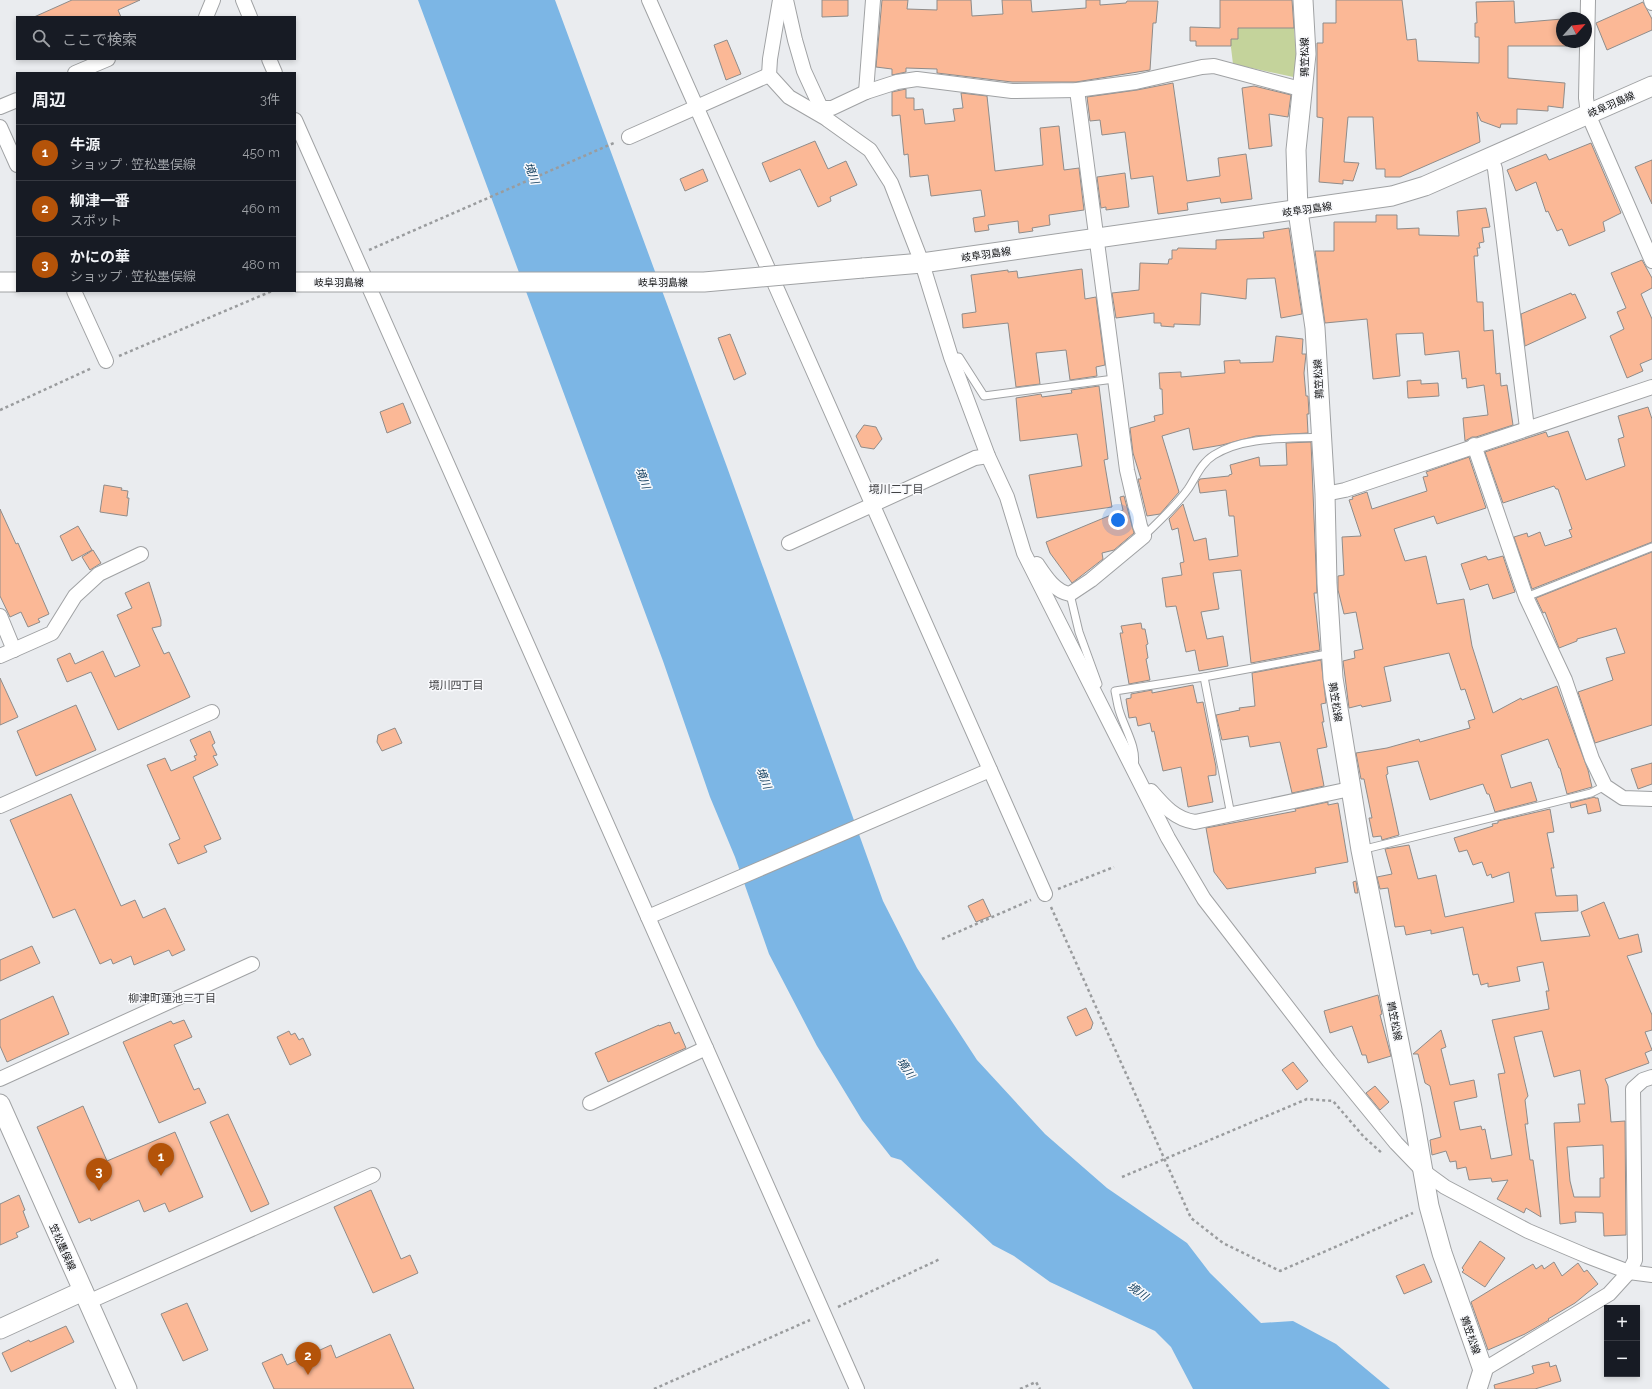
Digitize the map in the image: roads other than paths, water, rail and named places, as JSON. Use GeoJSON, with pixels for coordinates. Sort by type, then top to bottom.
{"type":"FeatureCollection","features":[{"type":"Feature","properties":{"kind":"main road","name":"鶉笠松線"},"geometry":{"type":"LineString","coordinates":[[1303,0],[1306,54],[1304,90],[1296,150],[1298,211],[1315,328],[1325,494],[1333,678],[1361,850],[1429,1206],[1442,1253],[1482,1370]]}},
{"type":"Feature","properties":{"kind":"main road","name":"岐阜羽島線"},"geometry":{"type":"LineString","coordinates":[[296,282],[704,282],[922,263],[1298,211],[1392,196],[1425,186],[1652,86]]}},
{"type":"Feature","properties":{"kind":"main road"},"geometry":{"type":"LineString","coordinates":[[0,282],[16,282]]}},
{"type":"Feature","properties":{"kind":"main road","name":"笠松墨俣線"},"geometry":{"type":"LineString","coordinates":[[0,1104],[127,1389]]}},
{"type":"Feature","properties":{"kind":"main road"},"geometry":{"type":"LineString","coordinates":[[0,1329],[85,1296]]}},
{"type":"Feature","properties":{"kind":"main road"},"geometry":{"type":"LineString","coordinates":[[1477,1389],[1482,1370]]}},
{"type":"Feature","properties":{"kind":"street"},"geometry":{"type":"LineString","coordinates":[[206,16],[213,0]]}},
{"type":"Feature","properties":{"kind":"street"},"geometry":{"type":"LineString","coordinates":[[243,0],[250,16]]}},
{"type":"Feature","properties":{"kind":"street"},"geometry":{"type":"LineString","coordinates":[[649,0],[1045,894]]}},
{"type":"Feature","properties":{"kind":"street"},"geometry":{"type":"LineString","coordinates":[[780,0],[770,59],[770,75],[789,97],[825,114],[870,150],[892,183],[922,263],[951,356],[988,456],[1007,497],[1024,553],[1134,768],[1168,838],[1204,899],[1329,1061],[1396,1143],[1423,1171],[1445,1187],[1528,1231],[1630,1272],[1652,1275]]}},
{"type":"Feature","properties":{"kind":"street"},"geometry":{"type":"LineString","coordinates":[[786,0],[794,40],[804,71],[825,114]]}},
{"type":"Feature","properties":{"kind":"street"},"geometry":{"type":"LineString","coordinates":[[866,92],[873,0]]}},
{"type":"Feature","properties":{"kind":"street"},"geometry":{"type":"LineString","coordinates":[[1588,0],[1586,98],[1588,114],[1652,260]]}},
{"type":"Feature","properties":{"kind":"street"},"geometry":{"type":"LineString","coordinates":[[77,72],[106,60]]}},
{"type":"Feature","properties":{"kind":"street"},"geometry":{"type":"LineString","coordinates":[[269,60],[275,72]]}},
{"type":"Feature","properties":{"kind":"street"},"geometry":{"type":"LineString","coordinates":[[825,114],[832,108],[866,92],[897,82],[917,79],[1012,91],[1077,90],[1136,82],[1202,67],[1214,66],[1304,90]]}},
{"type":"Feature","properties":{"kind":"street"},"geometry":{"type":"LineString","coordinates":[[629,137],[770,75]]}},
{"type":"Feature","properties":{"kind":"street"},"geometry":{"type":"LineString","coordinates":[[1024,553],[1030,555],[1048,580],[1058,589],[1063,593],[1070,594],[1090,580],[1144,536],[1140,526],[1127,470],[1077,90]]}},
{"type":"Feature","properties":{"kind":"street"},"geometry":{"type":"LineString","coordinates":[[0,107],[16,100]]}},
{"type":"Feature","properties":{"kind":"street"},"geometry":{"type":"LineString","coordinates":[[296,122],[857,1389]]}},
{"type":"Feature","properties":{"kind":"street"},"geometry":{"type":"LineString","coordinates":[[0,127],[16,163]]}},
{"type":"Feature","properties":{"kind":"street"},"geometry":{"type":"LineString","coordinates":[[1491,158],[1495,169],[1526,428]]}},
{"type":"Feature","properties":{"kind":"street"},"geometry":{"type":"LineString","coordinates":[[74,292],[106,361]]}},
{"type":"Feature","properties":{"kind":"street"},"geometry":{"type":"LineString","coordinates":[[1325,494],[1345,490],[1474,445],[1652,387]]}},
{"type":"Feature","properties":{"kind":"street"},"geometry":{"type":"LineString","coordinates":[[1474,445],[1526,597],[1565,680],[1592,759],[1605,786],[1622,798],[1652,799]]}},
{"type":"Feature","properties":{"kind":"street"},"geometry":{"type":"LineString","coordinates":[[789,543],[975,458],[988,456]]}},
{"type":"Feature","properties":{"kind":"street"},"geometry":{"type":"LineString","coordinates":[[0,656],[52,633],[75,596],[99,574],[141,554]]}},
{"type":"Feature","properties":{"kind":"street"},"geometry":{"type":"LineString","coordinates":[[0,616],[14,650]]}},
{"type":"Feature","properties":{"kind":"street"},"geometry":{"type":"LineString","coordinates":[[0,806],[212,712]]}},
{"type":"Feature","properties":{"kind":"street"},"geometry":{"type":"LineString","coordinates":[[648,917],[990,770]]}},
{"type":"Feature","properties":{"kind":"street"},"geometry":{"type":"LineString","coordinates":[[1142,786],[1149,790],[1162,805],[1183,820],[1195,822],[1350,789]]}},
{"type":"Feature","properties":{"kind":"street"},"geometry":{"type":"LineString","coordinates":[[0,1079],[252,964]]}},
{"type":"Feature","properties":{"kind":"street"},"geometry":{"type":"LineString","coordinates":[[590,1103],[706,1048]]}},
{"type":"Feature","properties":{"kind":"street"},"geometry":{"type":"LineString","coordinates":[[1482,1370],[1608,1294],[1630,1272],[1635,1260],[1633,1089],[1643,1080],[1652,1077]]}},
{"type":"Feature","properties":{"kind":"street"},"geometry":{"type":"LineString","coordinates":[[85,1296],[373,1175]]}},
{"type":"Feature","properties":{"kind":"lane"},"geometry":{"type":"LineString","coordinates":[[951,356],[959,357],[984,396],[1114,379]]}},
{"type":"Feature","properties":{"kind":"lane"},"geometry":{"type":"LineString","coordinates":[[1144,536],[1188,489],[1197,472],[1213,456],[1235,446],[1260,441],[1322,437]]}},
{"type":"Feature","properties":{"kind":"lane"},"geometry":{"type":"LineString","coordinates":[[1526,597],[1652,547]]}},
{"type":"Feature","properties":{"kind":"lane"},"geometry":{"type":"LineString","coordinates":[[1070,594],[1079,632],[1098,684],[1091,685]]}},
{"type":"Feature","properties":{"kind":"lane"},"geometry":{"type":"LineString","coordinates":[[1134,768],[1136,760],[1118,707],[1115,691],[1322,656],[1331,656]]}},
{"type":"Feature","properties":{"kind":"lane"},"geometry":{"type":"LineString","coordinates":[[1204,676],[1231,815]]}},
{"type":"Feature","properties":{"kind":"lane"},"geometry":{"type":"LineString","coordinates":[[1361,850],[1591,793],[1605,786]]}},
{"type":"Feature","properties":{"kind":"water","name":"境川"},"geometry":{"type":"Polygon","coordinates":[[[418,0],[555,0],[727,467],[883,901],[917,968],[977,1060],[1045,1134],[1107,1188],[1187,1243],[1210,1273],[1261,1323],[1293,1321],[1336,1344],[1390,1389],[1193,1389],[1171,1347],[1155,1331],[1050,1282],[1014,1256],[993,1245],[901,1160],[891,1157],[862,1120],[817,1046],[769,954],[735,857],[710,797],[663,661],[418,0]]]}},
{"type":"Feature","properties":{"kind":"place","name":"牛源"},"geometry":{"type":"Point","coordinates":[161,1176]}},
{"type":"Feature","properties":{"kind":"place","name":"かにの華"},"geometry":{"type":"Point","coordinates":[99,1191]}},
{"type":"Feature","properties":{"kind":"place","name":"柳津一番"},"geometry":{"type":"Point","coordinates":[308,1375]}},
{"type":"Feature","properties":{"kind":"district","name":"境川二丁目"},"geometry":{"type":"Point","coordinates":[896,489]}},
{"type":"Feature","properties":{"kind":"district","name":"境川四丁目"},"geometry":{"type":"Point","coordinates":[456,685]}},
{"type":"Feature","properties":{"kind":"district","name":"柳津町蓮池三丁目"},"geometry":{"type":"Point","coordinates":[172,998]}}]}
